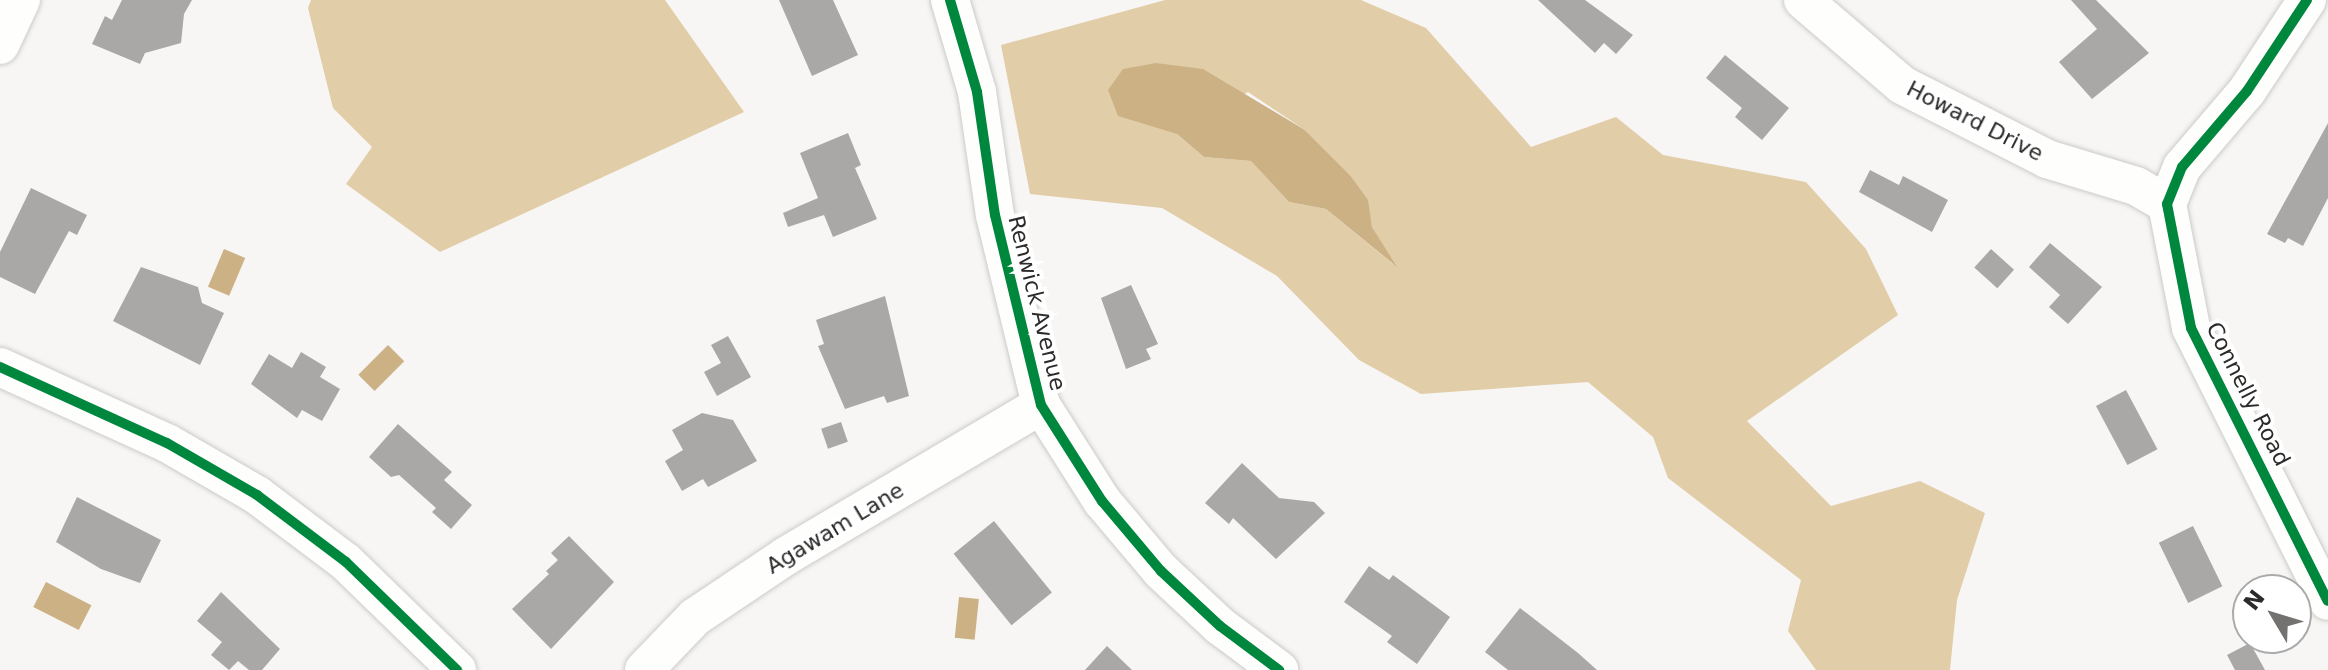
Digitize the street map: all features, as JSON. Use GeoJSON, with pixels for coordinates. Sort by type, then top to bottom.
{"type":"FeatureCollection","features":[{"type":"Feature","properties":{"kind":"street"},"geometry":{"type":"LineString","coordinates":[[0,45],[21,0]]}},
{"type":"Feature","properties":{"kind":"street","name":"Renwick Avenue"},"geometry":{"type":"LineString","coordinates":[[950,0],[977,92],[995,215],[1041,405],[1102,501],[1161,571],[1220,626],[1279,670]]}},
{"type":"Feature","properties":{"kind":"street","name":"Howard Drive"},"geometry":{"type":"LineString","coordinates":[[1803,0],[1902,85],[2047,159],[2136,186],[2167,204]]}},
{"type":"Feature","properties":{"kind":"street"},"geometry":{"type":"LineString","coordinates":[[2167,204],[2182,167],[2247,91],[2307,0]]}},
{"type":"Feature","properties":{"kind":"street","name":"Connelly Road"},"geometry":{"type":"LineString","coordinates":[[2167,204],[2191,328],[2328,601]]}},
{"type":"Feature","properties":{"kind":"street"},"geometry":{"type":"LineString","coordinates":[[0,367],[167,443],[257,495],[346,562],[457,670]]}},
{"type":"Feature","properties":{"kind":"street","name":"Agawam Lane"},"geometry":{"type":"LineString","coordinates":[[644,670],[695,617],[1041,405]]}},
{"type":"Feature","properties":{"kind":"shaded area"},"geometry":{"type":"Polygon","coordinates":[[[311,0],[665,0],[744,112],[440,252],[346,184],[372,147],[333,108],[308,8],[311,0]]]}},
{"type":"Feature","properties":{"kind":"shaded area"},"geometry":{"type":"Polygon","coordinates":[[[1165,0],[1361,0],[1426,28],[1531,147],[1616,117],[1663,155],[1806,182],[1866,249],[1898,315],[1747,421],[1831,506],[1920,481],[1985,513],[1957,600],[1950,670],[1816,670],[1788,631],[1801,580],[1668,478],[1653,437],[1588,382],[1421,394],[1359,360],[1277,276],[1162,208],[1030,194],[1001,45],[1165,0]],[[1248,92],[1177,134],[1204,157],[1251,161],[1289,202],[1326,209],[1394,265],[1372,227],[1367,200],[1350,175],[1305,130],[1248,92]]]}},
{"type":"Feature","properties":{"kind":"shaded area"},"geometry":{"type":"Polygon","coordinates":[[[1156,63],[1203,69],[1305,130],[1350,175],[1368,200],[1372,227],[1397,267],[1326,209],[1289,202],[1251,161],[1204,157],[1177,134],[1118,116],[1108,90],[1123,69],[1156,63]]]}},
{"type":"Feature","properties":{"kind":"shaded area"},"geometry":{"type":"Polygon","coordinates":[[[224,249],[245,258],[229,296],[208,287],[224,249]]]}},
{"type":"Feature","properties":{"kind":"shaded area"},"geometry":{"type":"Polygon","coordinates":[[[388,345],[404,361],[375,391],[358,375],[388,345]]]}},
{"type":"Feature","properties":{"kind":"shaded area"},"geometry":{"type":"Polygon","coordinates":[[[46,582],[91,605],[79,630],[33,607],[46,582]]]}},
{"type":"Feature","properties":{"kind":"shaded area"},"geometry":{"type":"Polygon","coordinates":[[[959,597],[979,599],[975,640],[955,638],[959,597]]]}},
{"type":"Feature","properties":{"kind":"building"},"geometry":{"type":"Polygon","coordinates":[[[122,0],[192,0],[184,14],[181,43],[145,53],[140,64],[92,44],[105,16],[112,20],[122,0]]]}},
{"type":"Feature","properties":{"kind":"building"},"geometry":{"type":"Polygon","coordinates":[[[779,0],[833,0],[858,55],[812,76],[779,0]]]}},
{"type":"Feature","properties":{"kind":"building"},"geometry":{"type":"Polygon","coordinates":[[[1538,0],[1585,0],[1633,35],[1616,54],[1604,43],[1595,53],[1538,0]]]}},
{"type":"Feature","properties":{"kind":"building"},"geometry":{"type":"Polygon","coordinates":[[[2071,0],[2096,0],[2149,53],[2092,99],[2059,62],[2097,29],[2071,0]]]}},
{"type":"Feature","properties":{"kind":"building"},"geometry":{"type":"Polygon","coordinates":[[[1725,55],[1789,108],[1762,140],[1735,117],[1742,108],[1706,78],[1725,55]]]}},
{"type":"Feature","properties":{"kind":"building"},"geometry":{"type":"Polygon","coordinates":[[[2328,123],[2328,198],[2303,246],[2288,238],[2285,243],[2267,234],[2328,123]]]}},
{"type":"Feature","properties":{"kind":"building"},"geometry":{"type":"Polygon","coordinates":[[[848,133],[861,165],[855,168],[877,219],[833,237],[824,215],[788,227],[783,213],[818,198],[800,153],[848,133]]]}},
{"type":"Feature","properties":{"kind":"building"},"geometry":{"type":"Polygon","coordinates":[[[1870,170],[1899,185],[1903,176],[1948,200],[1932,232],[1859,192],[1870,170]]]}},
{"type":"Feature","properties":{"kind":"building"},"geometry":{"type":"Polygon","coordinates":[[[31,188],[87,215],[77,235],[69,231],[35,294],[0,277],[0,252],[31,188]]]}},
{"type":"Feature","properties":{"kind":"building"},"geometry":{"type":"Polygon","coordinates":[[[2050,243],[2102,287],[2068,324],[2049,307],[2060,295],[2029,267],[2050,243]]]}},
{"type":"Feature","properties":{"kind":"building"},"geometry":{"type":"Polygon","coordinates":[[[1991,249],[2014,270],[1997,288],[1974,268],[1991,249]]]}},
{"type":"Feature","properties":{"kind":"building"},"geometry":{"type":"Polygon","coordinates":[[[141,267],[198,287],[202,303],[224,313],[200,365],[113,321],[141,267]]]}},
{"type":"Feature","properties":{"kind":"building"},"geometry":{"type":"Polygon","coordinates":[[[1131,285],[1158,344],[1146,349],[1151,359],[1126,369],[1101,298],[1131,285]]]}},
{"type":"Feature","properties":{"kind":"building"},"geometry":{"type":"Polygon","coordinates":[[[885,296],[909,396],[887,403],[884,396],[845,409],[818,346],[824,344],[816,320],[885,296]]]}},
{"type":"Feature","properties":{"kind":"building"},"geometry":{"type":"Polygon","coordinates":[[[728,336],[751,377],[717,396],[704,372],[721,363],[711,345],[728,336]]]}},
{"type":"Feature","properties":{"kind":"building"},"geometry":{"type":"Polygon","coordinates":[[[301,352],[326,367],[320,377],[340,389],[322,421],[302,410],[297,418],[251,384],[269,354],[292,368],[301,352]]]}},
{"type":"Feature","properties":{"kind":"building"},"geometry":{"type":"Polygon","coordinates":[[[2126,390],[2157,449],[2127,465],[2096,406],[2126,390]]]}},
{"type":"Feature","properties":{"kind":"building"},"geometry":{"type":"Polygon","coordinates":[[[702,413],[733,420],[757,461],[708,487],[703,479],[682,491],[665,461],[683,450],[672,430],[702,413]]]}},
{"type":"Feature","properties":{"kind":"building"},"geometry":{"type":"Polygon","coordinates":[[[841,422],[848,442],[828,449],[821,429],[841,422]]]}},
{"type":"Feature","properties":{"kind":"building"},"geometry":{"type":"Polygon","coordinates":[[[398,424],[452,472],[444,480],[472,505],[451,529],[432,512],[436,508],[399,475],[391,477],[369,457],[398,424]]]}},
{"type":"Feature","properties":{"kind":"building"},"geometry":{"type":"Polygon","coordinates":[[[1242,463],[1279,498],[1314,502],[1325,513],[1276,559],[1233,518],[1229,524],[1205,503],[1242,463]]]}},
{"type":"Feature","properties":{"kind":"building"},"geometry":{"type":"Polygon","coordinates":[[[77,497],[161,540],[140,583],[101,569],[56,542],[77,497]]]}},
{"type":"Feature","properties":{"kind":"building"},"geometry":{"type":"Polygon","coordinates":[[[994,521],[1052,592],[1011,625],[954,554],[994,521]]]}},
{"type":"Feature","properties":{"kind":"building"},"geometry":{"type":"Polygon","coordinates":[[[2193,526],[2222,586],[2188,603],[2159,543],[2193,526]]]}},
{"type":"Feature","properties":{"kind":"building"},"geometry":{"type":"Polygon","coordinates":[[[569,536],[614,582],[551,649],[512,609],[549,574],[546,571],[558,560],[551,553],[569,536]]]}},
{"type":"Feature","properties":{"kind":"building"},"geometry":{"type":"Polygon","coordinates":[[[1369,566],[1389,580],[1393,575],[1450,617],[1417,664],[1387,642],[1392,636],[1344,602],[1369,566]]]}},
{"type":"Feature","properties":{"kind":"building"},"geometry":{"type":"Polygon","coordinates":[[[221,592],[280,649],[262,670],[249,670],[238,661],[229,670],[211,655],[222,642],[197,621],[221,592]]]}},
{"type":"Feature","properties":{"kind":"building"},"geometry":{"type":"Polygon","coordinates":[[[1520,608],[1597,670],[1508,670],[1485,652],[1520,608]]]}},
{"type":"Feature","properties":{"kind":"building"},"geometry":{"type":"Polygon","coordinates":[[[1107,646],[1132,670],[1085,670],[1107,646]]]}},
{"type":"Feature","properties":{"kind":"building"},"geometry":{"type":"Polygon","coordinates":[[[2232,652],[2256,654],[2265,670],[2235,670],[2227,655],[2232,652]]]}},
{"type":"Feature","properties":{"kind":"cycle path"},"geometry":{"type":"LineString","coordinates":[[950,0],[977,92],[995,215],[1041,405],[1102,501],[1161,571],[1220,626],[1279,670]]}},
{"type":"Feature","properties":{"kind":"cycle path"},"geometry":{"type":"LineString","coordinates":[[2307,0],[2247,91],[2182,167],[2167,204],[2191,328],[2328,601]]}},
{"type":"Feature","properties":{"kind":"cycle path"},"geometry":{"type":"LineString","coordinates":[[0,367],[167,443],[257,495],[346,562],[457,670]]}}]}
